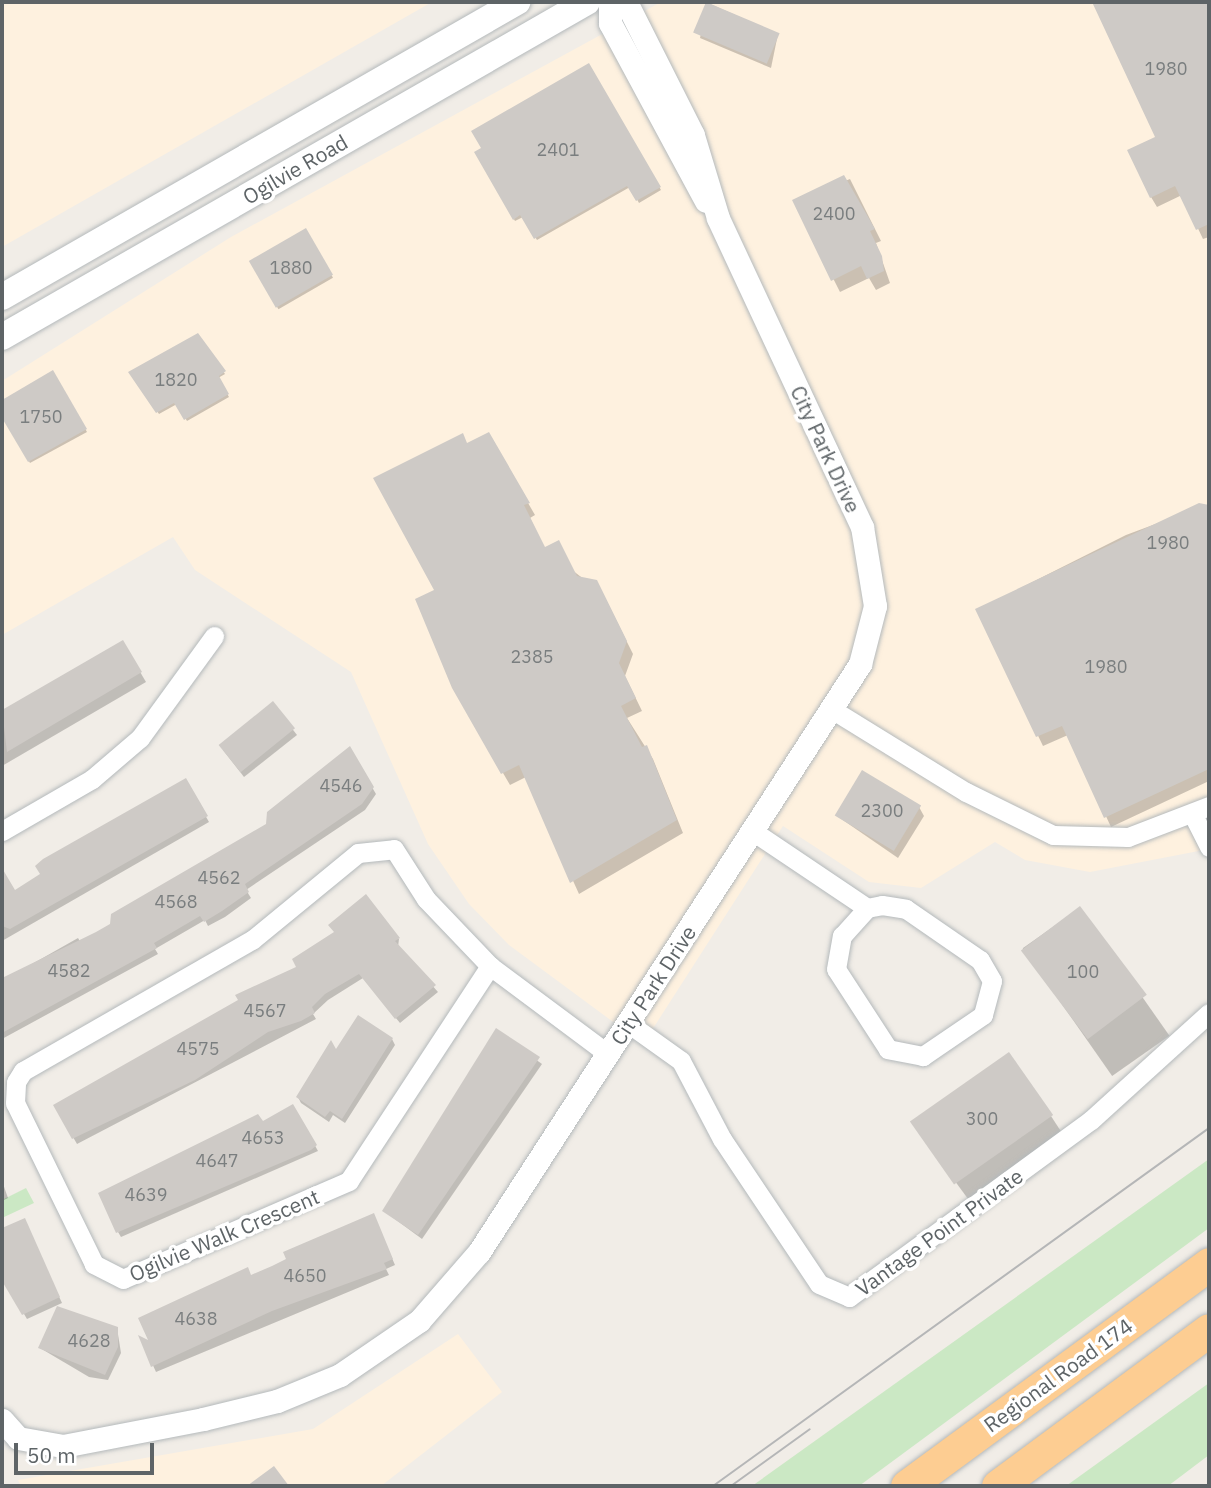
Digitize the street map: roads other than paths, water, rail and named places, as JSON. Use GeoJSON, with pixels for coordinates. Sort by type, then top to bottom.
{"type":"FeatureCollection","features":[{"type":"Feature","properties":{"kind":"highway","name":"Regional Road 174"},"geometry":{"type":"LineString","coordinates":[[907,1486],[1209,1264]]}},
{"type":"Feature","properties":{"kind":"highway"},"geometry":{"type":"LineString","coordinates":[[998,1486],[1209,1330]]}},
{"type":"Feature","properties":{"kind":"main road","name":"Ogilvie Road"},"geometry":{"type":"LineString","coordinates":[[2,297],[516,2]]}},
{"type":"Feature","properties":{"kind":"main road","name":"Ogilvie Road"},"geometry":{"type":"LineString","coordinates":[[2,337],[587,2]]}},
{"type":"Feature","properties":{"kind":"street","name":"City Park Drive"},"geometry":{"type":"LineString","coordinates":[[2,1420],[18,1438],[63,1447],[278,1401],[379,1354],[455,1286],[754,832],[860,664],[875,606],[862,527],[718,218],[668,139],[610,23],[610,2]]}},
{"type":"Feature","properties":{"kind":"street","name":"City Park Drive"},"geometry":{"type":"LineString","coordinates":[[626,2],[693,135],[718,218]]}},
{"type":"Feature","properties":{"kind":"street"},"geometry":{"type":"LineString","coordinates":[[2,831],[92,779],[140,738],[214,636]]}},
{"type":"Feature","properties":{"kind":"street"},"geometry":{"type":"LineString","coordinates":[[833,710],[1034,830],[1119,838],[1201,810],[1209,847]]}},
{"type":"Feature","properties":{"kind":"street"},"geometry":{"type":"LineString","coordinates":[[754,832],[875,907],[906,909],[980,960],[993,991],[976,1022],[923,1056],[897,1054],[838,976],[842,936],[875,907]]}},
{"type":"Feature","properties":{"kind":"street","name":"Ogilvie Walk Crescent"},"geometry":{"type":"LineString","coordinates":[[394,849],[406,863],[425,899],[490,966],[349,1181],[123,1279],[94,1264],[15,1103],[12,1092],[23,1071],[252,940],[358,853],[394,849]]}},
{"type":"Feature","properties":{"kind":"street"},"geometry":{"type":"LineString","coordinates":[[490,966],[608,1054]]}},
{"type":"Feature","properties":{"kind":"street","name":"Vantage Point Private"},"geometry":{"type":"LineString","coordinates":[[628,1023],[681,1061],[722,1139],[819,1284],[849,1297],[1091,1121],[1209,1013]]}},
{"type":"Feature","properties":{"kind":"tram line"},"geometry":{"type":"LineString","coordinates":[[713,1486],[1209,1128]]}},
{"type":"Feature","properties":{"kind":"tram line"},"geometry":{"type":"LineString","coordinates":[[731,1486],[810,1429]]}}]}
